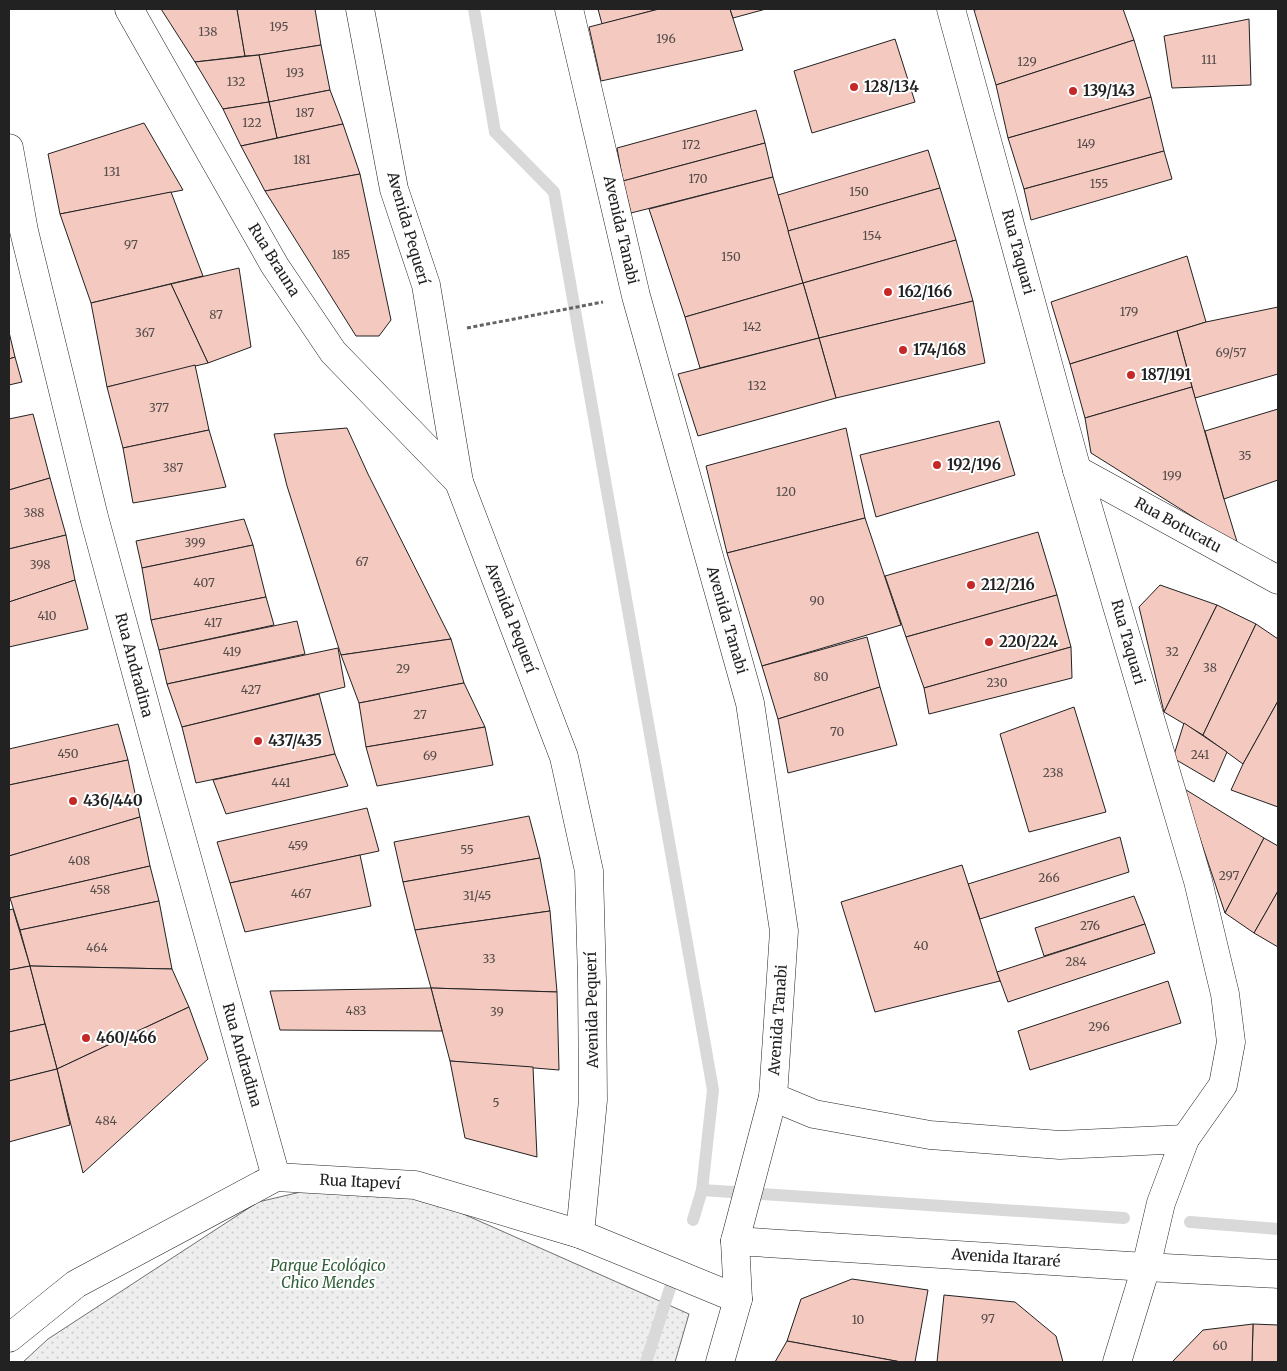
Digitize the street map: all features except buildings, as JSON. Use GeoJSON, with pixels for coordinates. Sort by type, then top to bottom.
{"type":"FeatureCollection","features":[{"type":"Feature","properties":{"kind":"street","name":"Rua Brauna"},"geometry":{"type":"LineString","coordinates":[[129,9],[275,266],[333,352],[459,482]]}},
{"type":"Feature","properties":{"kind":"street","name":"Avenida Pequerí"},"geometry":{"type":"LineString","coordinates":[[360,9],[394,189],[426,285],[459,482],[564,757],[589,871],[594,1100],[580,1234]]}},
{"type":"Feature","properties":{"kind":"street","name":"Avenida Tanabi"},"geometry":{"type":"LineString","coordinates":[[569,9],[636,296],[750,702],[784,931],[773,1097],[735,1241],[738,1299],[720,1362]]}},
{"type":"Feature","properties":{"kind":"street","name":"Rua Taquari"},"geometry":{"type":"LineString","coordinates":[[951,9],[1077,470],[1198,881],[1225,994],[1231,1042],[1223,1085],[1185,1139],[1161,1203],[1146,1267],[1117,1362]]}},
{"type":"Feature","properties":{"kind":"street","name":"Rua Andradina"},"geometry":{"type":"LineString","coordinates":[[9,148],[24,231],[94,517],[276,1177]]}},
{"type":"Feature","properties":{"kind":"street","name":"Rua Botucatu"},"geometry":{"type":"LineString","coordinates":[[1077,470],[1278,580]]}},
{"type":"Feature","properties":{"kind":"street"},"geometry":{"type":"LineString","coordinates":[[773,1097],[814,1114],[930,1135],[1060,1145],[1185,1139]]}},
{"type":"Feature","properties":{"kind":"street","name":"Rua Itapeví"},"geometry":{"type":"LineString","coordinates":[[276,1177],[415,1185],[580,1234],[738,1299]]}},
{"type":"Feature","properties":{"kind":"street"},"geometry":{"type":"LineString","coordinates":[[9,1338],[76,1284],[276,1177]]}},
{"type":"Feature","properties":{"kind":"street","name":"Avenida Itararé"},"geometry":{"type":"LineString","coordinates":[[735,1241],[1278,1274]]}},
{"type":"Feature","properties":{"kind":"path"},"geometry":{"type":"LineString","coordinates":[[462,329],[636,296]]}},
{"type":"Feature","properties":{"kind":"green space","name":"Parque Ecológico Chico Mendes"},"geometry":{"type":"Polygon","coordinates":[[[322,1187],[425,1197],[689,1314],[675,1362],[23,1362],[48,1339],[258,1202],[322,1187]]]}},
{"type":"Feature","properties":{"kind":"waterway"},"geometry":{"type":"LineString","coordinates":[[474,9],[495,132],[554,192],[713,1090],[702,1190],[693,1220]]}},
{"type":"Feature","properties":{"kind":"waterway"},"geometry":{"type":"LineString","coordinates":[[702,1190],[1124,1218]]}},
{"type":"Feature","properties":{"kind":"waterway"},"geometry":{"type":"LineString","coordinates":[[1190,1222],[1278,1229]]}},
{"type":"Feature","properties":{"kind":"waterway"},"geometry":{"type":"LineString","coordinates":[[646,1362],[672,1282]]}},
{"type":"Feature","properties":{"kind":"place","name":"128/134"},"geometry":{"type":"Point","coordinates":[854,87]}},
{"type":"Feature","properties":{"kind":"place","name":"139/143"},"geometry":{"type":"Point","coordinates":[1073,91]}},
{"type":"Feature","properties":{"kind":"place","name":"162/166"},"geometry":{"type":"Point","coordinates":[888,292]}},
{"type":"Feature","properties":{"kind":"place","name":"174/168"},"geometry":{"type":"Point","coordinates":[903,350]}},
{"type":"Feature","properties":{"kind":"place","name":"187/191"},"geometry":{"type":"Point","coordinates":[1131,375]}},
{"type":"Feature","properties":{"kind":"place","name":"192/196"},"geometry":{"type":"Point","coordinates":[937,465]}},
{"type":"Feature","properties":{"kind":"place","name":"212/216"},"geometry":{"type":"Point","coordinates":[971,585]}},
{"type":"Feature","properties":{"kind":"place","name":"220/224"},"geometry":{"type":"Point","coordinates":[989,642]}},
{"type":"Feature","properties":{"kind":"place","name":"437/435"},"geometry":{"type":"Point","coordinates":[258,741]}},
{"type":"Feature","properties":{"kind":"place","name":"436/440"},"geometry":{"type":"Point","coordinates":[73,801]}},
{"type":"Feature","properties":{"kind":"place","name":"460/466"},"geometry":{"type":"Point","coordinates":[86,1038]}}]}
